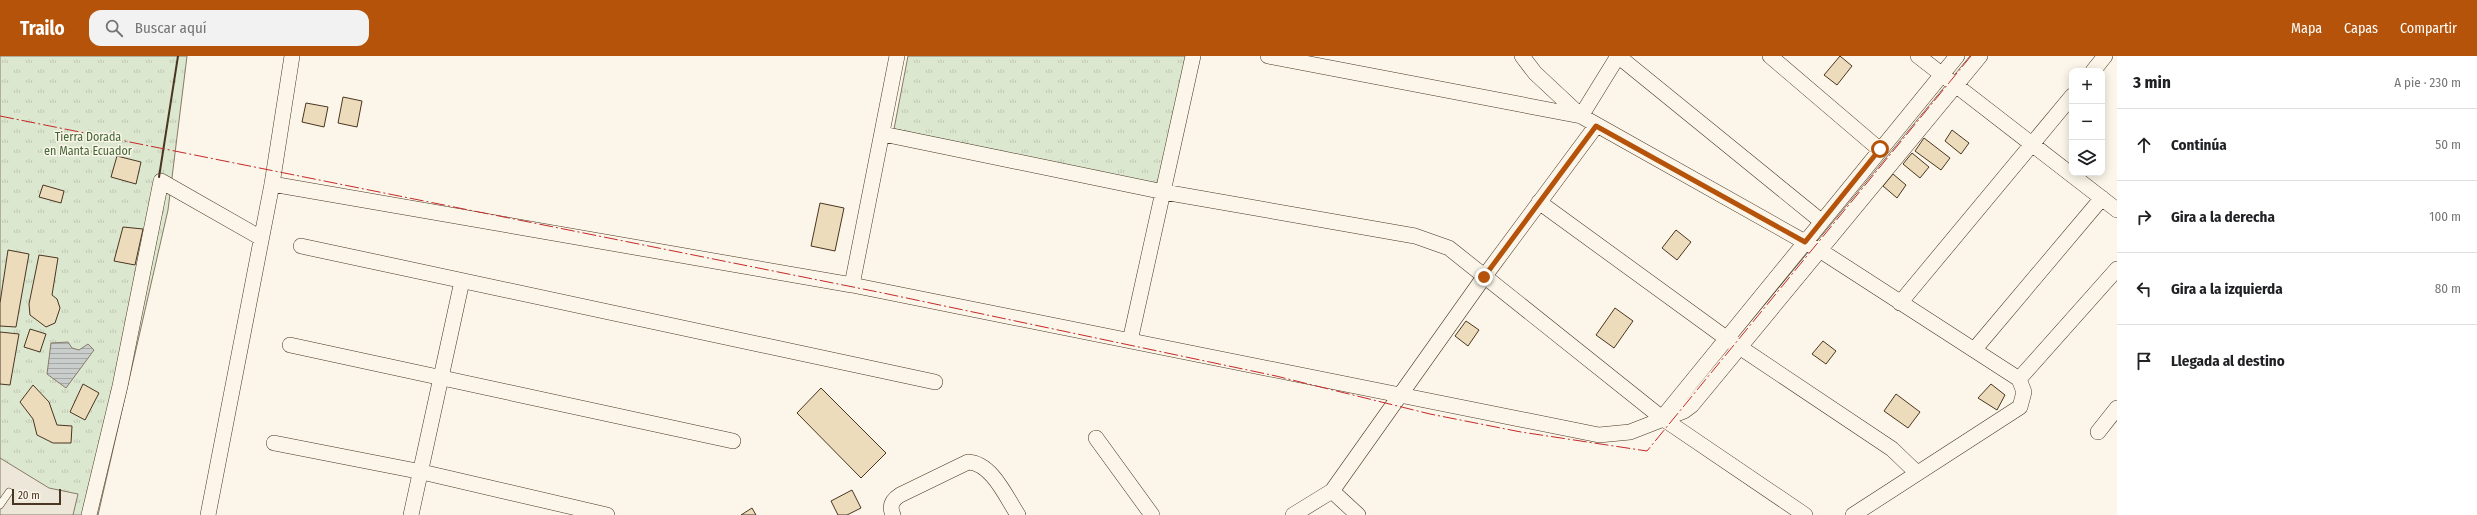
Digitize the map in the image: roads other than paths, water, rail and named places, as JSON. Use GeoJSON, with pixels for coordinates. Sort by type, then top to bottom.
{"type":"FeatureCollection","features":[{"type":"Feature","properties":{"kind":"street"},"geometry":{"type":"LineString","coordinates":[[208,515],[272,184],[292,56]]}},
{"type":"Feature","properties":{"kind":"street"},"geometry":{"type":"LineString","coordinates":[[852,285],[883,134],[897,56]]}},
{"type":"Feature","properties":{"kind":"street"},"geometry":{"type":"LineString","coordinates":[[1130,341],[1193,56]]}},
{"type":"Feature","properties":{"kind":"street"},"geometry":{"type":"LineString","coordinates":[[1268,56],[1581,116]]}},
{"type":"Feature","properties":{"kind":"street"},"geometry":{"type":"LineString","coordinates":[[1522,56],[1534,73],[1581,116],[1596,126],[1821,251],[2019,379],[2024,392],[2020,407],[1853,515]]}},
{"type":"Feature","properties":{"kind":"street"},"geometry":{"type":"LineString","coordinates":[[1581,116],[1618,56],[1821,221]]}},
{"type":"Feature","properties":{"kind":"street"},"geometry":{"type":"LineString","coordinates":[[1770,56],[1880,149]]}},
{"type":"Feature","properties":{"kind":"street"},"geometry":{"type":"LineString","coordinates":[[1918,56],[2034,143],[2117,210]]}},
{"type":"Feature","properties":{"kind":"street"},"geometry":{"type":"LineString","coordinates":[[1662,418],[1957,56]]}},
{"type":"Feature","properties":{"kind":"street"},"geometry":{"type":"LineString","coordinates":[[272,184],[852,285],[1599,435],[1630,432],[1662,418],[1684,411],[1692,405],[1741,348],[1980,56]]}},
{"type":"Feature","properties":{"kind":"street"},"geometry":{"type":"LineString","coordinates":[[2095,68],[2105,56]]}},
{"type":"Feature","properties":{"kind":"street"},"geometry":{"type":"LineString","coordinates":[[1900,303],[2069,100]]}},
{"type":"Feature","properties":{"kind":"street"},"geometry":{"type":"LineString","coordinates":[[1293,515],[1332,491],[1402,395],[1484,277],[1596,126]]}},
{"type":"Feature","properties":{"kind":"street"},"geometry":{"type":"LineString","coordinates":[[883,134],[1164,192],[1415,236],[1449,248],[1662,418],[1806,515]]}},
{"type":"Feature","properties":{"kind":"street"},"geometry":{"type":"LineString","coordinates":[[89,515],[120,386],[162,181],[261,238]]}},
{"type":"Feature","properties":{"kind":"street"},"geometry":{"type":"LineString","coordinates":[[1974,350],[2102,198]]}},
{"type":"Feature","properties":{"kind":"street"},"geometry":{"type":"LineString","coordinates":[[1539,202],[1726,338],[1892,449],[1916,473]]}},
{"type":"Feature","properties":{"kind":"street"},"geometry":{"type":"LineString","coordinates":[[301,246],[935,382]]}},
{"type":"Feature","properties":{"kind":"street"},"geometry":{"type":"LineString","coordinates":[[2019,379],[2117,269]]}},
{"type":"Feature","properties":{"kind":"street"},"geometry":{"type":"LineString","coordinates":[[411,515],[422,472],[440,378],[462,281]]}},
{"type":"Feature","properties":{"kind":"street"},"geometry":{"type":"LineString","coordinates":[[290,346],[733,441]]}},
{"type":"Feature","properties":{"kind":"street"},"geometry":{"type":"LineString","coordinates":[[2098,432],[2117,408]]}},
{"type":"Feature","properties":{"kind":"street"},"geometry":{"type":"LineString","coordinates":[[1096,438],[1152,515]]}},
{"type":"Feature","properties":{"kind":"street"},"geometry":{"type":"LineString","coordinates":[[274,443],[422,472],[607,515]]}},
{"type":"Feature","properties":{"kind":"street"},"geometry":{"type":"LineString","coordinates":[[893,515],[891,506],[893,499],[968,462],[975,462],[988,472],[1018,515]]}},
{"type":"Feature","properties":{"kind":"street"},"geometry":{"type":"LineString","coordinates":[[1332,491],[1358,515]]}},
{"type":"Feature","properties":{"kind":"lane"},"geometry":{"type":"LineString","coordinates":[[0,505],[9,492]]}},
{"type":"Feature","properties":{"kind":"park label","name":"Tierra Dorada en Manta Ecuador"},"geometry":{"type":"Point","coordinates":[88,144]}}]}
